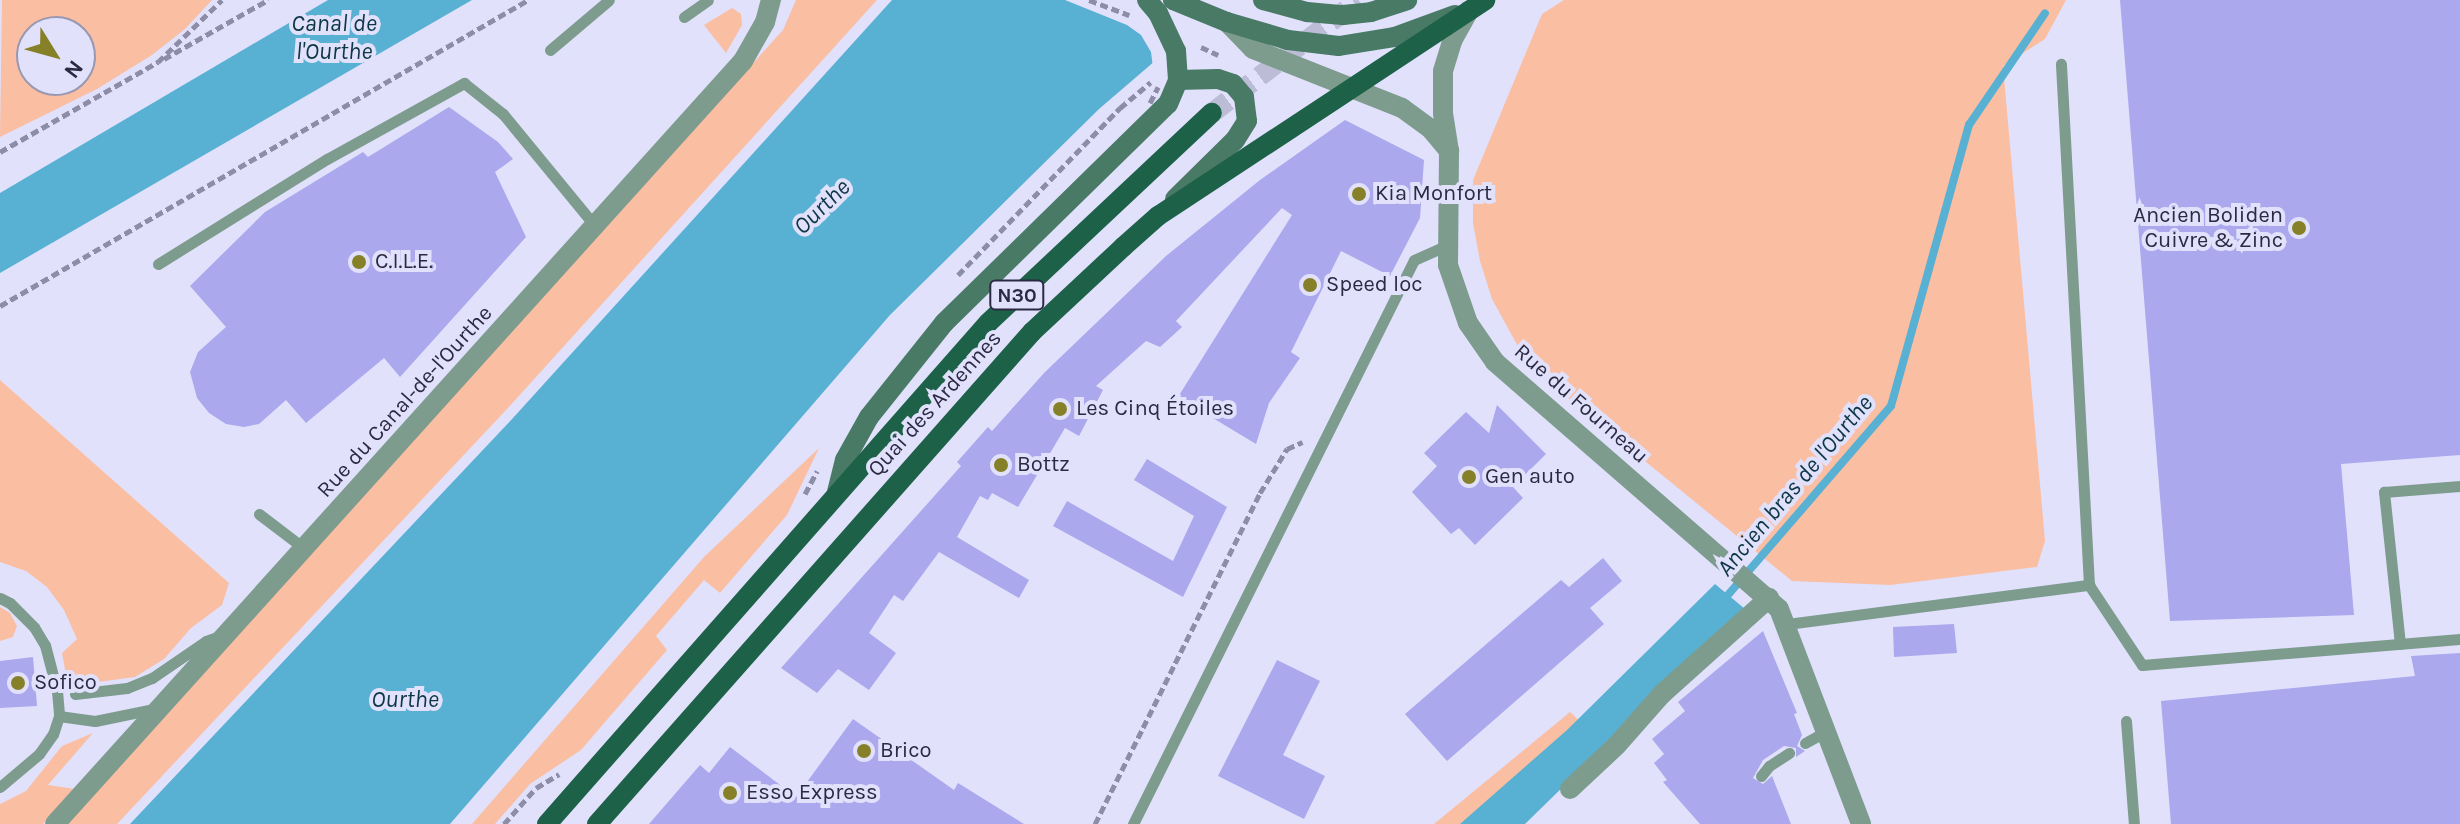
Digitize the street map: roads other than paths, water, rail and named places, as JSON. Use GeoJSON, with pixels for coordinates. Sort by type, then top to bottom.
{"type":"FeatureCollection","features":[{"type":"Feature","properties":{"kind":"main road"},"geometry":{"type":"LineString","coordinates":[[837,492],[845,460],[869,417],[944,323],[1168,104],[1176,51],[1158,13],[1147,0]]}},
{"type":"Feature","properties":{"kind":"main road"},"geometry":{"type":"LineString","coordinates":[[1173,0],[1227,22],[1288,40],[1339,46],[1395,37],[1477,5]]}},
{"type":"Feature","properties":{"kind":"main road"},"geometry":{"type":"LineString","coordinates":[[1264,1],[1307,12],[1343,15],[1371,12],[1407,0]]}},
{"type":"Feature","properties":{"kind":"main road","name":"Quai des Ardennes"},"geometry":{"type":"LineString","coordinates":[[597,824],[1032,332],[1158,216],[1348,87],[1477,5]]}},
{"type":"Feature","properties":{"kind":"main road"},"geometry":{"type":"LineString","coordinates":[[1158,216],[1235,140],[1247,121],[1244,97],[1233,84],[1206,78],[1171,78]]}},
{"type":"Feature","properties":{"kind":"main road","name":"Quai des Ardennes"},"geometry":{"type":"LineString","coordinates":[[547,824],[988,323],[1212,113]]}},
{"type":"Feature","properties":{"kind":"street","name":"Rue du Canal-de-l'Ourthe"},"geometry":{"type":"LineString","coordinates":[[55,824],[743,61],[765,22],[771,0]]}},
{"type":"Feature","properties":{"kind":"street","name":"Rue du Fourneau"},"geometry":{"type":"LineString","coordinates":[[1477,5],[1452,41],[1443,71],[1443,113],[1449,151],[1448,265],[1459,307],[1495,362],[1765,594],[1787,624],[1861,824]]}},
{"type":"Feature","properties":{"kind":"street"},"geometry":{"type":"LineString","coordinates":[[1227,22],[1253,49],[1402,108],[1430,128],[1449,151]]}},
{"type":"Feature","properties":{"kind":"street"},"geometry":{"type":"LineString","coordinates":[[1570,789],[1765,594]]}},
{"type":"Feature","properties":{"kind":"lane"},"geometry":{"type":"LineString","coordinates":[[550,50],[609,0]]}},
{"type":"Feature","properties":{"kind":"lane"},"geometry":{"type":"LineString","coordinates":[[684,17],[708,0]]}},
{"type":"Feature","properties":{"kind":"lane"},"geometry":{"type":"LineString","coordinates":[[2061,64],[2089,585],[2142,665],[2460,639]]}},
{"type":"Feature","properties":{"kind":"lane"},"geometry":{"type":"LineString","coordinates":[[158,264],[327,159],[464,83],[503,114],[595,226]]}},
{"type":"Feature","properties":{"kind":"lane"},"geometry":{"type":"LineString","coordinates":[[1133,824],[1414,260],[1447,245]]}},
{"type":"Feature","properties":{"kind":"lane"},"geometry":{"type":"LineString","coordinates":[[2400,644],[2384,492],[2460,486]]}},
{"type":"Feature","properties":{"kind":"lane"},"geometry":{"type":"LineString","coordinates":[[259,514],[305,549]]}},
{"type":"Feature","properties":{"kind":"lane"},"geometry":{"type":"LineString","coordinates":[[1787,624],[2089,585]]}},
{"type":"Feature","properties":{"kind":"lane"},"geometry":{"type":"LineString","coordinates":[[0,598],[10,603],[34,627],[45,645],[57,691],[59,716],[53,734],[39,754],[0,787]]}},
{"type":"Feature","properties":{"kind":"lane"},"geometry":{"type":"LineString","coordinates":[[75,694],[127,688],[152,678],[206,641],[230,632]]}},
{"type":"Feature","properties":{"kind":"lane"},"geometry":{"type":"LineString","coordinates":[[59,716],[95,721],[163,707]]}},
{"type":"Feature","properties":{"kind":"lane"},"geometry":{"type":"LineString","coordinates":[[2126,721],[2134,824]]}},
{"type":"Feature","properties":{"kind":"lane"},"geometry":{"type":"LineString","coordinates":[[1805,743],[1825,732]]}},
{"type":"Feature","properties":{"kind":"lane"},"geometry":{"type":"LineString","coordinates":[[1761,776],[1769,766],[1789,753]]}},
{"type":"Feature","properties":{"kind":"water","name":"Canal de l'Ourthe"},"geometry":{"type":"Polygon","coordinates":[[[328,0],[472,0],[0,273],[0,193],[328,0]]]}},
{"type":"Feature","properties":{"kind":"water","name":"Ourthe"},"geometry":{"type":"Polygon","coordinates":[[[892,0],[1226,0],[1099,109],[890,315],[450,824],[130,824],[513,418],[892,0]]]}},
{"type":"Feature","properties":{"kind":"water"},"geometry":{"type":"Polygon","coordinates":[[[1715,584],[1745,609],[1525,824],[1460,824],[1567,730],[1715,584]]]}},
{"type":"Feature","properties":{"kind":"waterway","name":"Ancien bras de l'Ourthe"},"geometry":{"type":"LineString","coordinates":[[1721,603],[1891,406],[1969,125],[2045,13]]}},
{"type":"Feature","properties":{"kind":"tunnel"},"geometry":{"type":"LineString","coordinates":[[1212,113],[1359,0]]}},
{"type":"Feature","properties":{"kind":"place","name":"Kia Monfort"},"geometry":{"type":"Point","coordinates":[1359,194]}},
{"type":"Feature","properties":{"kind":"place","name":"Ancien Boliden Cuivre & Zinc"},"geometry":{"type":"Point","coordinates":[2299,228]}},
{"type":"Feature","properties":{"kind":"place","name":"C.I.L.E."},"geometry":{"type":"Point","coordinates":[359,262]}},
{"type":"Feature","properties":{"kind":"place","name":"Speed loc"},"geometry":{"type":"Point","coordinates":[1310,285]}},
{"type":"Feature","properties":{"kind":"place","name":"Les Cinq Étoiles"},"geometry":{"type":"Point","coordinates":[1060,409]}},
{"type":"Feature","properties":{"kind":"place","name":"Bottz"},"geometry":{"type":"Point","coordinates":[1001,465]}},
{"type":"Feature","properties":{"kind":"place","name":"Gen auto"},"geometry":{"type":"Point","coordinates":[1469,477]}},
{"type":"Feature","properties":{"kind":"place","name":"Sofico"},"geometry":{"type":"Point","coordinates":[18,683]}},
{"type":"Feature","properties":{"kind":"place","name":"Brico"},"geometry":{"type":"Point","coordinates":[864,751]}},
{"type":"Feature","properties":{"kind":"place","name":"Esso Express"},"geometry":{"type":"Point","coordinates":[730,793]}}]}
